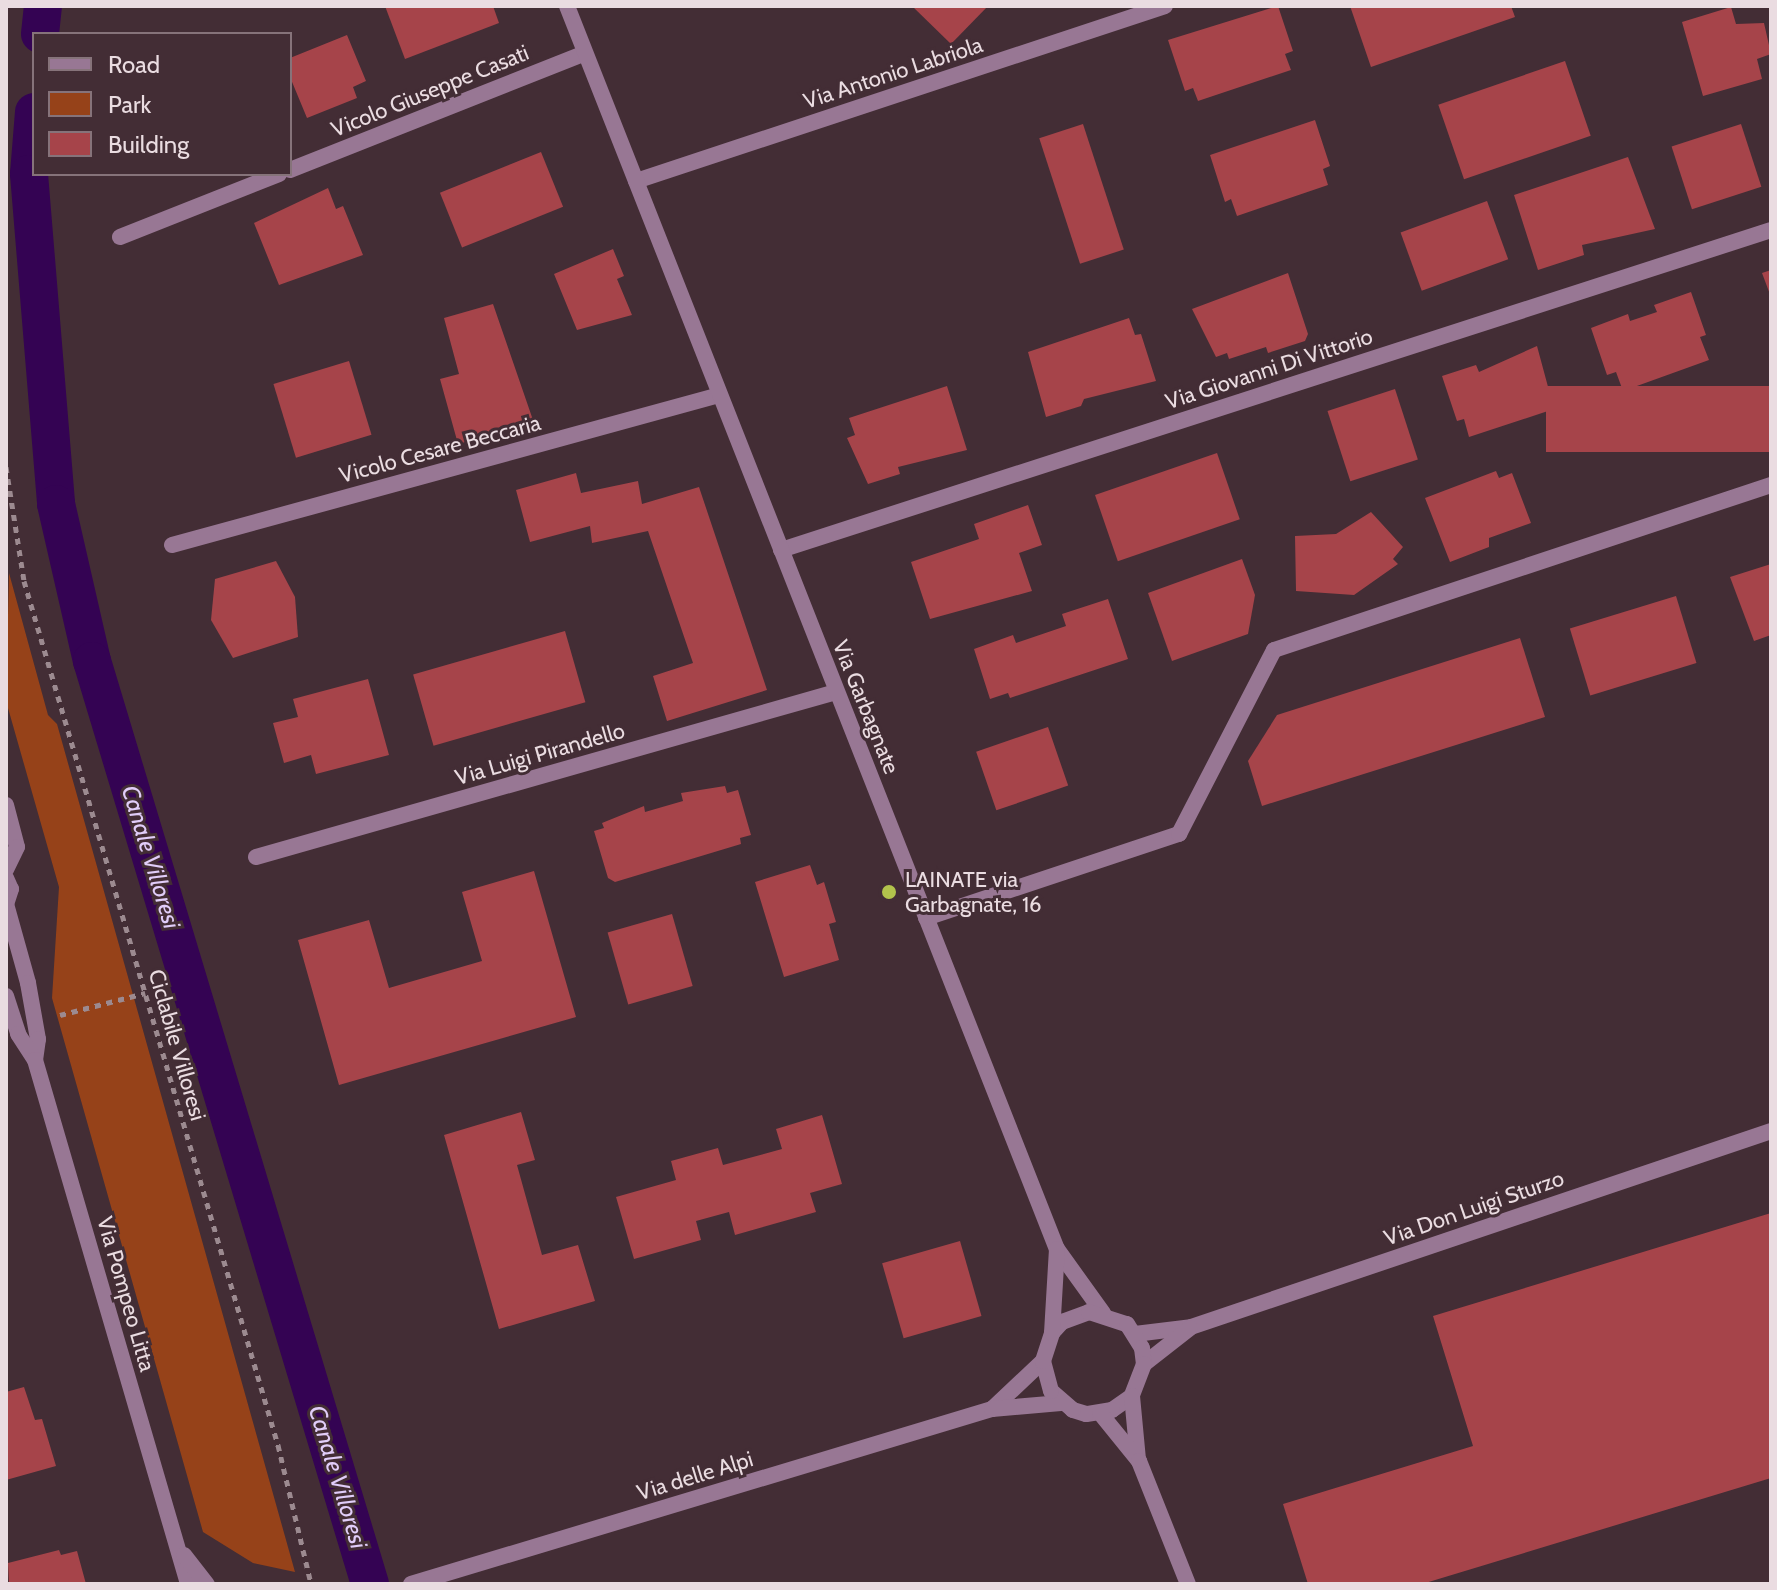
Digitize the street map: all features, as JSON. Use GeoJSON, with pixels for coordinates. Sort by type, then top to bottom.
{"type":"FeatureCollection","features":[{"type":"Feature","properties":{"kind":"street","name":"Via Garbagnate"},"geometry":{"type":"LineString","coordinates":[[567,6],[1057,1249],[1103,1313]]}},
{"type":"Feature","properties":{"kind":"street","name":"Via Antonio Labriola"},"geometry":{"type":"LineString","coordinates":[[636,181],[1165,6]]}},
{"type":"Feature","properties":{"kind":"street","name":"Vicolo Giuseppe Casati"},"geometry":{"type":"LineString","coordinates":[[292,169],[585,53]]}},
{"type":"Feature","properties":{"kind":"street"},"geometry":{"type":"LineString","coordinates":[[120,237],[274,176]]}},
{"type":"Feature","properties":{"kind":"street","name":"Via Giovanni Di Vittorio"},"geometry":{"type":"LineString","coordinates":[[781,550],[1771,230]]}},
{"type":"Feature","properties":{"kind":"street","name":"Vicolo Cesare Beccaria"},"geometry":{"type":"LineString","coordinates":[[172,545],[719,395]]}},
{"type":"Feature","properties":{"kind":"street"},"geometry":{"type":"LineString","coordinates":[[926,918],[1179,834],[1274,650],[1771,485]]}},
{"type":"Feature","properties":{"kind":"street","name":"Via Luigi Pirandello"},"geometry":{"type":"LineString","coordinates":[[256,857],[836,692]]}},
{"type":"Feature","properties":{"kind":"street"},"geometry":{"type":"LineString","coordinates":[[6,805],[17,851],[6,870]]}},
{"type":"Feature","properties":{"kind":"street","name":"Via Pompeo Litta"},"geometry":{"type":"LineString","coordinates":[[6,878],[11,889],[6,904],[28,983],[38,1039],[35,1060]]}},
{"type":"Feature","properties":{"kind":"street","name":"Via Pompeo Litta"},"geometry":{"type":"LineString","coordinates":[[6,996],[18,1034],[35,1060],[188,1584]]}},
{"type":"Feature","properties":{"kind":"street","name":"Via Don Luigi Sturzo"},"geometry":{"type":"LineString","coordinates":[[1135,1334],[1191,1327],[1771,1131]]}},
{"type":"Feature","properties":{"kind":"street","name":"Via Garbagnate"},"geometry":{"type":"LineString","coordinates":[[1052,1333],[1057,1249]]}},
{"type":"Feature","properties":{"kind":"street"},"geometry":{"type":"LineString","coordinates":[[1139,1461],[1100,1413],[1061,1403],[1051,1391],[1043,1361],[1052,1333],[1075,1315],[1103,1313],[1135,1334],[1144,1364],[1132,1396],[1139,1461],[1188,1584]]}},
{"type":"Feature","properties":{"kind":"street","name":"Via Don Luigi Sturzo"},"geometry":{"type":"LineString","coordinates":[[1144,1364],[1191,1327]]}},
{"type":"Feature","properties":{"kind":"street","name":"Via delle Alpi"},"geometry":{"type":"LineString","coordinates":[[992,1409],[1043,1361]]}},
{"type":"Feature","properties":{"kind":"street"},"geometry":{"type":"LineString","coordinates":[[1100,1413],[1132,1396]]}},
{"type":"Feature","properties":{"kind":"street","name":"Via delle Alpi"},"geometry":{"type":"LineString","coordinates":[[411,1584],[992,1409],[1061,1403]]}},
{"type":"Feature","properties":{"kind":"street","name":"Via Pompeo Litta"},"geometry":{"type":"LineString","coordinates":[[175,1540],[207,1584]]}},
{"type":"Feature","properties":{"kind":"path","name":"Ciclabile Villoresi"},"geometry":{"type":"LineString","coordinates":[[6,467],[24,581],[278,1445],[311,1584]]}},
{"type":"Feature","properties":{"kind":"path"},"geometry":{"type":"LineString","coordinates":[[48,1010],[58,1015],[145,993]]}},
{"type":"Feature","properties":{"kind":"green space"},"geometry":{"type":"Polygon","coordinates":[[[9,573],[48,715],[57,724],[295,1572],[253,1563],[203,1532],[52,998],[59,887],[6,701],[9,573]]]}},
{"type":"Feature","properties":{"kind":"building"},"geometry":{"type":"Polygon","coordinates":[[[385,6],[493,6],[499,23],[405,59],[385,6]]]}},
{"type":"Feature","properties":{"kind":"building"},"geometry":{"type":"Polygon","coordinates":[[[912,6],[988,6],[951,44],[912,6]]]}},
{"type":"Feature","properties":{"kind":"building"},"geometry":{"type":"Polygon","coordinates":[[[1278,6],[1293,51],[1285,54],[1291,70],[1198,101],[1193,88],[1185,91],[1168,40],[1278,6]]]}},
{"type":"Feature","properties":{"kind":"building"},"geometry":{"type":"Polygon","coordinates":[[[1350,6],[1511,6],[1515,17],[1371,67],[1350,6]]]}},
{"type":"Feature","properties":{"kind":"building"},"geometry":{"type":"Polygon","coordinates":[[[1731,7],[1736,24],[1764,23],[1771,54],[1757,59],[1762,79],[1703,96],[1682,22],[1731,7]]]}},
{"type":"Feature","properties":{"kind":"building"},"geometry":{"type":"Polygon","coordinates":[[[347,35],[366,81],[353,87],[357,98],[307,118],[292,82],[292,57],[347,35]]]}},
{"type":"Feature","properties":{"kind":"building"},"geometry":{"type":"Polygon","coordinates":[[[1565,61],[1591,136],[1464,179],[1438,105],[1565,61]]]}},
{"type":"Feature","properties":{"kind":"building"},"geometry":{"type":"Polygon","coordinates":[[[1315,120],[1330,166],[1323,169],[1328,185],[1237,216],[1231,199],[1225,202],[1210,155],[1315,120]]]}},
{"type":"Feature","properties":{"kind":"building"},"geometry":{"type":"Polygon","coordinates":[[[1083,124],[1124,250],[1080,264],[1039,138],[1083,124]]]}},
{"type":"Feature","properties":{"kind":"building"},"geometry":{"type":"Polygon","coordinates":[[[1741,124],[1761,187],[1692,209],[1672,147],[1741,124]]]}},
{"type":"Feature","properties":{"kind":"building"},"geometry":{"type":"Polygon","coordinates":[[[541,152],[563,207],[462,248],[440,193],[541,152]]]}},
{"type":"Feature","properties":{"kind":"building"},"geometry":{"type":"Polygon","coordinates":[[[1628,157],[1655,229],[1582,245],[1584,255],[1538,270],[1514,195],[1628,157]]]}},
{"type":"Feature","properties":{"kind":"building"},"geometry":{"type":"Polygon","coordinates":[[[328,188],[336,209],[343,206],[363,255],[279,285],[254,223],[328,188]]]}},
{"type":"Feature","properties":{"kind":"building"},"geometry":{"type":"Polygon","coordinates":[[[1487,201],[1508,259],[1422,291],[1401,232],[1487,201]]]}},
{"type":"Feature","properties":{"kind":"building"},"geometry":{"type":"Polygon","coordinates":[[[613,249],[624,276],[617,279],[632,315],[577,330],[554,274],[613,249]]]}},
{"type":"Feature","properties":{"kind":"building"},"geometry":{"type":"Polygon","coordinates":[[[1771,270],[1771,297],[1762,273],[1771,270]]]}},
{"type":"Feature","properties":{"kind":"building"},"geometry":{"type":"Polygon","coordinates":[[[1288,273],[1308,334],[1305,341],[1268,353],[1266,347],[1229,359],[1227,353],[1216,357],[1192,309],[1288,273]]]}},
{"type":"Feature","properties":{"kind":"building"},"geometry":{"type":"Polygon","coordinates":[[[1691,292],[1706,335],[1700,337],[1709,360],[1623,391],[1616,372],[1607,375],[1591,328],[1628,314],[1630,321],[1657,312],[1654,305],[1691,292]]]}},
{"type":"Feature","properties":{"kind":"building"},"geometry":{"type":"Polygon","coordinates":[[[493,304],[534,423],[458,444],[440,379],[459,374],[444,318],[493,304]]]}},
{"type":"Feature","properties":{"kind":"building"},"geometry":{"type":"Polygon","coordinates":[[[1129,318],[1135,335],[1141,334],[1156,381],[1084,399],[1081,406],[1046,417],[1028,352],[1129,318]]]}},
{"type":"Feature","properties":{"kind":"building"},"geometry":{"type":"Polygon","coordinates":[[[1537,346],[1554,409],[1469,437],[1464,419],[1457,421],[1442,376],[1476,365],[1479,372],[1537,346]]]}},
{"type":"Feature","properties":{"kind":"building"},"geometry":{"type":"Polygon","coordinates":[[[349,361],[372,435],[296,458],[273,384],[349,361]]]}},
{"type":"Feature","properties":{"kind":"building"},"geometry":{"type":"Polygon","coordinates":[[[947,386],[967,450],[898,467],[900,474],[868,484],[847,438],[855,435],[849,418],[947,386]]]}},
{"type":"Feature","properties":{"kind":"building"},"geometry":{"type":"Polygon","coordinates":[[[1546,386],[1771,386],[1771,452],[1546,452],[1546,386]]]}},
{"type":"Feature","properties":{"kind":"building"},"geometry":{"type":"Polygon","coordinates":[[[1395,389],[1418,459],[1350,481],[1327,411],[1395,389]]]}},
{"type":"Feature","properties":{"kind":"building"},"geometry":{"type":"Polygon","coordinates":[[[1217,453],[1240,519],[1118,561],[1095,495],[1217,453]]]}},
{"type":"Feature","properties":{"kind":"building"},"geometry":{"type":"Polygon","coordinates":[[[1496,471],[1499,478],[1512,473],[1531,523],[1489,538],[1489,547],[1450,562],[1425,498],[1496,471]]]}},
{"type":"Feature","properties":{"kind":"building"},"geometry":{"type":"Polygon","coordinates":[[[576,473],[581,493],[638,481],[642,504],[699,487],[767,690],[667,721],[653,676],[693,663],[648,531],[592,543],[590,526],[530,542],[516,490],[576,473]]]}},
{"type":"Feature","properties":{"kind":"building"},"geometry":{"type":"Polygon","coordinates":[[[1028,505],[1042,545],[1019,553],[1032,591],[930,619],[911,562],[979,539],[974,524],[1028,505]]]}},
{"type":"Feature","properties":{"kind":"building"},"geometry":{"type":"Polygon","coordinates":[[[1371,512],[1403,547],[1393,559],[1398,564],[1354,595],[1296,591],[1295,536],[1336,534],[1371,512]]]}},
{"type":"Feature","properties":{"kind":"building"},"geometry":{"type":"Polygon","coordinates":[[[1242,559],[1255,595],[1248,634],[1172,661],[1148,593],[1242,559]]]}},
{"type":"Feature","properties":{"kind":"building"},"geometry":{"type":"Polygon","coordinates":[[[276,561],[295,597],[298,637],[233,658],[211,620],[215,579],[276,561]]]}},
{"type":"Feature","properties":{"kind":"building"},"geometry":{"type":"Polygon","coordinates":[[[1771,564],[1771,635],[1754,641],[1730,577],[1771,564]]]}},
{"type":"Feature","properties":{"kind":"building"},"geometry":{"type":"Polygon","coordinates":[[[1676,596],[1696,663],[1590,695],[1570,628],[1676,596]]]}},
{"type":"Feature","properties":{"kind":"building"},"geometry":{"type":"Polygon","coordinates":[[[1108,599],[1128,659],[1010,698],[1008,693],[990,699],[974,649],[1013,635],[1016,643],[1066,626],[1062,614],[1108,599]]]}},
{"type":"Feature","properties":{"kind":"building"},"geometry":{"type":"Polygon","coordinates":[[[565,631],[585,702],[434,746],[413,675],[565,631]]]}},
{"type":"Feature","properties":{"kind":"building"},"geometry":{"type":"Polygon","coordinates":[[[1520,638],[1545,717],[1262,806],[1248,761],[1277,715],[1520,638]]]}},
{"type":"Feature","properties":{"kind":"building"},"geometry":{"type":"Polygon","coordinates":[[[368,679],[389,755],[316,774],[311,755],[284,763],[273,723],[298,717],[293,699],[368,679]]]}},
{"type":"Feature","properties":{"kind":"building"},"geometry":{"type":"Polygon","coordinates":[[[1048,727],[1068,786],[996,810],[976,752],[1048,727]]]}},
{"type":"Feature","properties":{"kind":"building"},"geometry":{"type":"Polygon","coordinates":[[[725,786],[727,793],[738,790],[751,835],[740,838],[741,844],[615,882],[608,878],[594,831],[604,828],[602,823],[644,806],[645,812],[683,801],[681,793],[725,786]]]}},
{"type":"Feature","properties":{"kind":"building"},"geometry":{"type":"Polygon","coordinates":[[[810,865],[817,885],[824,882],[836,922],[829,924],[839,960],[784,977],[755,882],[810,865]]]}},
{"type":"Feature","properties":{"kind":"building"},"geometry":{"type":"Polygon","coordinates":[[[534,871],[576,1017],[339,1085],[298,940],[369,920],[389,988],[482,961],[462,892],[534,871]]]}},
{"type":"Feature","properties":{"kind":"building"},"geometry":{"type":"Polygon","coordinates":[[[672,914],[693,986],[628,1005],[608,932],[672,914]]]}},
{"type":"Feature","properties":{"kind":"building"},"geometry":{"type":"Polygon","coordinates":[[[521,1112],[535,1160],[517,1165],[542,1255],[578,1245],[595,1301],[499,1329],[444,1135],[521,1112]]]}},
{"type":"Feature","properties":{"kind":"building"},"geometry":{"type":"Polygon","coordinates":[[[822,1115],[842,1184],[810,1193],[816,1212],[735,1235],[729,1212],[696,1221],[701,1240],[634,1259],[616,1197],[676,1180],[671,1161],[718,1148],[723,1165],[782,1149],[776,1129],[822,1115]]]}},
{"type":"Feature","properties":{"kind":"building"},"geometry":{"type":"Polygon","coordinates":[[[1771,1213],[1771,1478],[1422,1584],[1308,1584],[1283,1504],[1473,1446],[1433,1316],[1771,1213]]]}},
{"type":"Feature","properties":{"kind":"building"},"geometry":{"type":"Polygon","coordinates":[[[960,1241],[981,1316],[904,1338],[882,1263],[960,1241]]]}},
{"type":"Feature","properties":{"kind":"building"},"geometry":{"type":"Polygon","coordinates":[[[24,1387],[35,1420],[42,1419],[56,1466],[6,1480],[6,1392],[24,1387]]]}},
{"type":"Feature","properties":{"kind":"building"},"geometry":{"type":"Polygon","coordinates":[[[59,1550],[61,1555],[77,1551],[86,1584],[9,1584],[8,1563],[59,1550]]]}},
{"type":"Feature","properties":{"kind":"waterway","name":"Canale Villoresi"},"geometry":{"type":"LineString","coordinates":[[40,32],[43,6]]}},
{"type":"Feature","properties":{"kind":"waterway","name":"Canale Villoresi"},"geometry":{"type":"LineString","coordinates":[[32,137],[29,174],[56,504],[92,661],[370,1584]]}},
{"type":"Feature","properties":{"kind":"place","name":"LAINATE via Garbagnate, 16"},"geometry":{"type":"Point","coordinates":[889,892]}}]}
